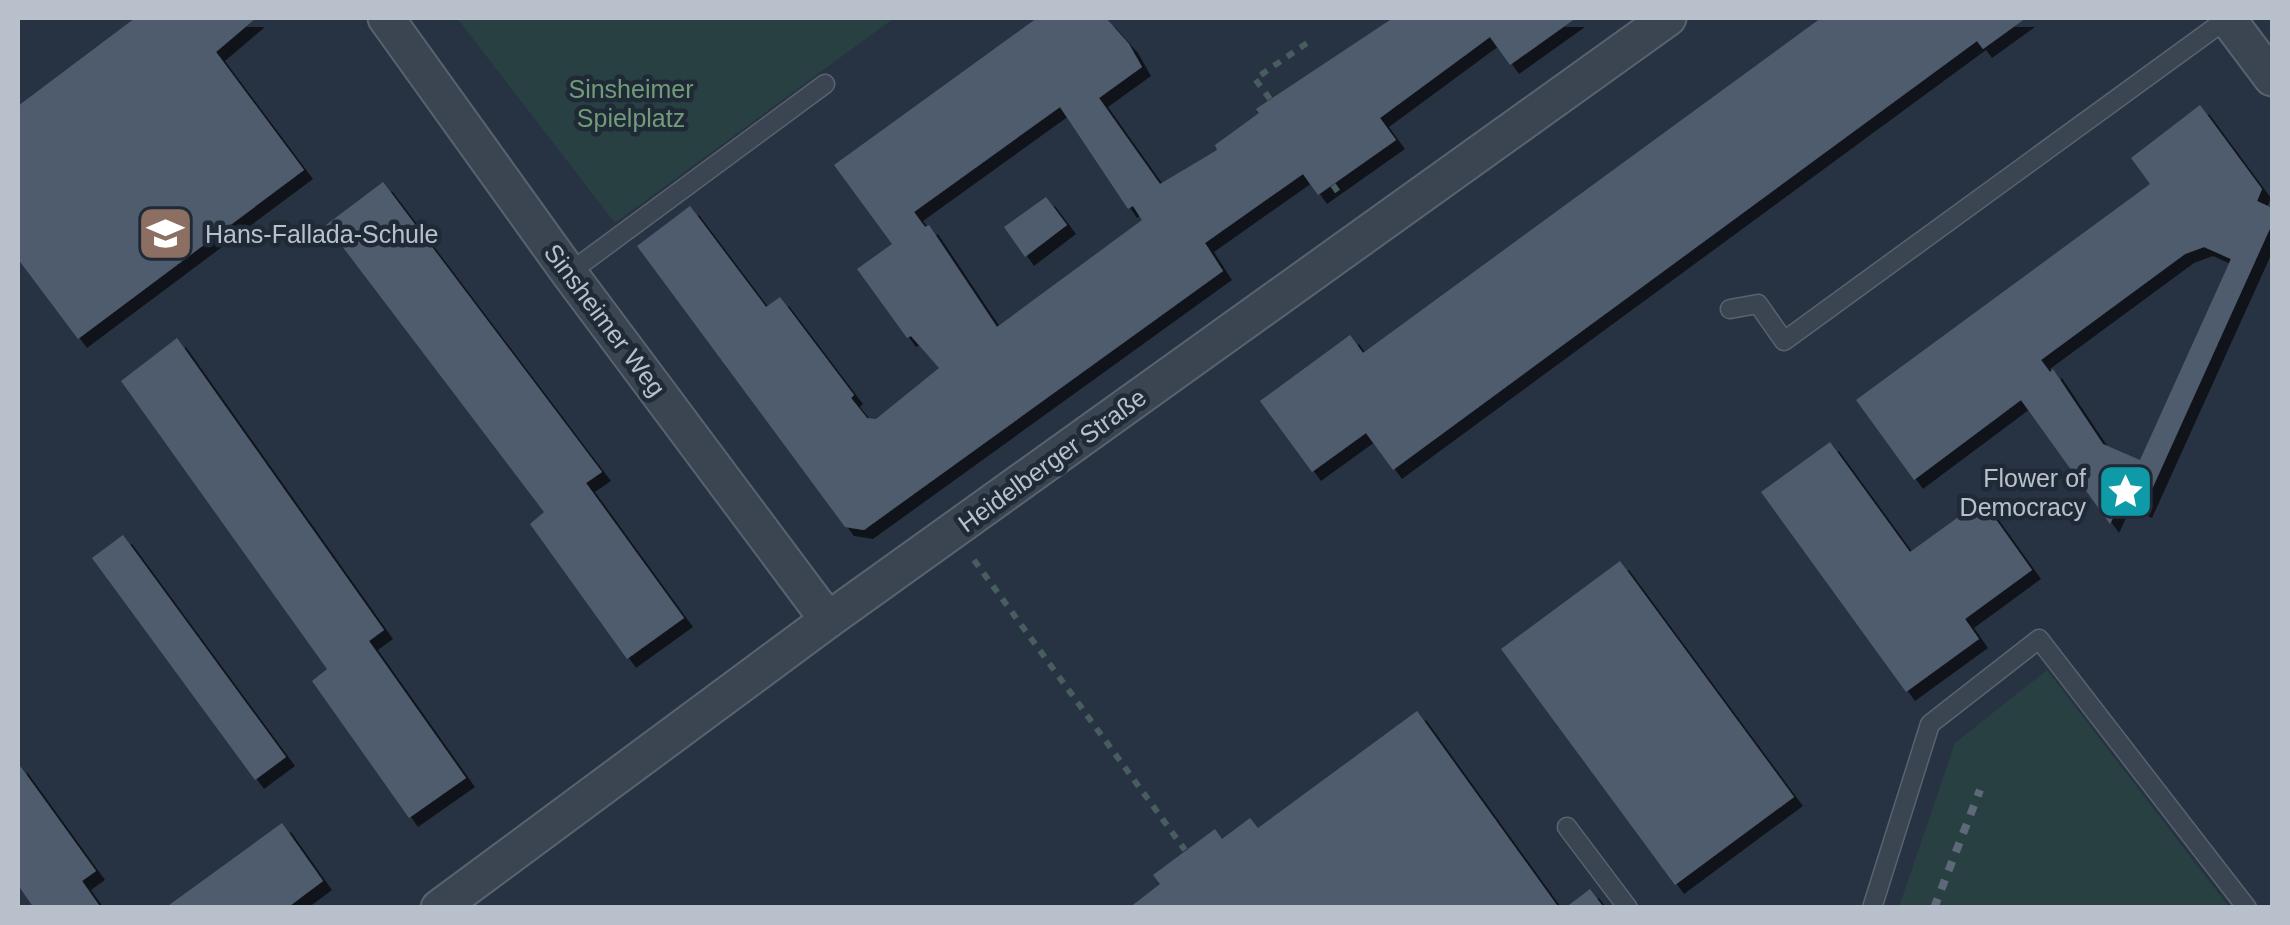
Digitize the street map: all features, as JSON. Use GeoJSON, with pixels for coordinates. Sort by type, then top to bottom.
{"type":"FeatureCollection","features":[{"type":"Feature","properties":{"kind":"street","name":"Sinsheimer Weg"},"geometry":{"type":"LineString","coordinates":[[386,18],[569,274],[828,620]]}},
{"type":"Feature","properties":{"kind":"street","name":"Heidelberger Straße"},"geometry":{"type":"LineString","coordinates":[[439,908],[828,620],[1668,18]]}},
{"type":"Feature","properties":{"kind":"street"},"geometry":{"type":"LineString","coordinates":[[2227,18],[2267,59]]}},
{"type":"Feature","properties":{"kind":"lane"},"geometry":{"type":"LineString","coordinates":[[1730,309],[1758,304],[1784,341],[2227,18]]}},
{"type":"Feature","properties":{"kind":"lane"},"geometry":{"type":"LineString","coordinates":[[569,274],[824,84]]}},
{"type":"Feature","properties":{"kind":"lane"},"geometry":{"type":"LineString","coordinates":[[1872,908],[1930,724],[2039,638],[2248,908]]}},
{"type":"Feature","properties":{"kind":"lane"},"geometry":{"type":"LineString","coordinates":[[1566,828],[1628,908]]}},
{"type":"Feature","properties":{"kind":"path"},"geometry":{"type":"LineString","coordinates":[[1270,99],[1256,79],[1307,43]]}},
{"type":"Feature","properties":{"kind":"path"},"geometry":{"type":"LineString","coordinates":[[1333,185],[1342,198]]}},
{"type":"Feature","properties":{"kind":"path"},"geometry":{"type":"LineString","coordinates":[[952,532],[1185,850]]}},
{"type":"Feature","properties":{"kind":"green space","name":"Sinsheimer Spielplatz"},"geometry":{"type":"Polygon","coordinates":[[[457,18],[894,18],[615,223],[457,18]]]}},
{"type":"Feature","properties":{"kind":"green space"},"geometry":{"type":"Polygon","coordinates":[[[2047,670],[2229,907],[1899,907],[1955,743],[2047,670]]]}},
{"type":"Feature","properties":{"kind":"building"},"geometry":{"type":"Polygon","coordinates":[[[135,18],[256,18],[216,52],[304,170],[78,339],[18,259],[18,106],[135,18]]]}},
{"type":"Feature","properties":{"kind":"building"},"geometry":{"type":"Polygon","coordinates":[[[1037,18],[1106,18],[1129,44],[1142,67],[1099,98],[1160,184],[1217,150],[1215,145],[1259,113],[1256,109],[1393,18],[1576,18],[1510,65],[1490,37],[1380,118],[1396,140],[1318,195],[1303,174],[1205,243],[1223,271],[864,530],[845,527],[637,246],[690,206],[766,307],[780,297],[854,395],[851,398],[867,418],[876,419],[939,368],[911,336],[907,338],[857,269],[892,244],[834,165],[1037,18]],[[1060,107],[914,212],[925,227],[929,225],[997,327],[1142,220],[1133,206],[1128,209],[1060,107]]]}},
{"type":"Feature","properties":{"kind":"building"},"geometry":{"type":"Polygon","coordinates":[[[1821,18],[2026,18],[1983,49],[1977,41],[1393,470],[1366,433],[1312,472],[1260,401],[1350,335],[1363,353],[1821,18]]]}},
{"type":"Feature","properties":{"kind":"building"},"geometry":{"type":"Polygon","coordinates":[[[2200,105],[2262,189],[2257,201],[2272,208],[2272,224],[2143,509],[2122,499],[2110,524],[2021,400],[1914,480],[1856,400],[2150,184],[2131,158],[2200,105]],[[2204,247],[2185,254],[2041,360],[2050,372],[2053,369],[2103,444],[2140,460],[2231,259],[2204,247]]]}},
{"type":"Feature","properties":{"kind":"building"},"geometry":{"type":"Polygon","coordinates":[[[383,182],[602,472],[586,483],[684,618],[627,659],[530,524],[544,512],[326,225],[383,182]]]}},
{"type":"Feature","properties":{"kind":"building"},"geometry":{"type":"Polygon","coordinates":[[[1046,197],[1067,225],[1025,257],[1004,227],[1046,197]]]}},
{"type":"Feature","properties":{"kind":"building"},"geometry":{"type":"Polygon","coordinates":[[[177,338],[384,630],[369,641],[466,778],[409,818],[312,681],[327,669],[121,381],[177,338]]]}},
{"type":"Feature","properties":{"kind":"building"},"geometry":{"type":"Polygon","coordinates":[[[1830,442],[1910,552],[1982,500],[2032,570],[1965,619],[1979,639],[1906,692],[1761,492],[1830,442]]]}},
{"type":"Feature","properties":{"kind":"building"},"geometry":{"type":"Polygon","coordinates":[[[123,535],[286,757],[255,780],[92,558],[123,535]]]}},
{"type":"Feature","properties":{"kind":"building"},"geometry":{"type":"Polygon","coordinates":[[[1620,561],[1794,797],[1675,885],[1501,649],[1620,561]]]}},
{"type":"Feature","properties":{"kind":"building"},"geometry":{"type":"Polygon","coordinates":[[[1417,711],[1559,908],[1129,908],[1160,884],[1153,875],[1215,829],[1222,839],[1250,818],[1258,828],[1417,711]]]}},
{"type":"Feature","properties":{"kind":"building"},"geometry":{"type":"Polygon","coordinates":[[[18,763],[96,871],[82,881],[101,908],[34,908],[18,885],[18,763]]]}},
{"type":"Feature","properties":{"kind":"building"},"geometry":{"type":"Polygon","coordinates":[[[282,823],[323,881],[287,908],[165,908],[282,823]]]}},
{"type":"Feature","properties":{"kind":"building"},"geometry":{"type":"Polygon","coordinates":[[[1590,889],[1604,908],[1565,908],[1590,889]]]}},
{"type":"Feature","properties":{"kind":"railway"},"geometry":{"type":"LineString","coordinates":[[1934,908],[1980,790]]}},
{"type":"Feature","properties":{"kind":"place","name":"Hans-Fallada-Schule"},"geometry":{"type":"Point","coordinates":[166,234]}},
{"type":"Feature","properties":{"kind":"place","name":"Flower of Democracy"},"geometry":{"type":"Point","coordinates":[2125,492]}}]}
